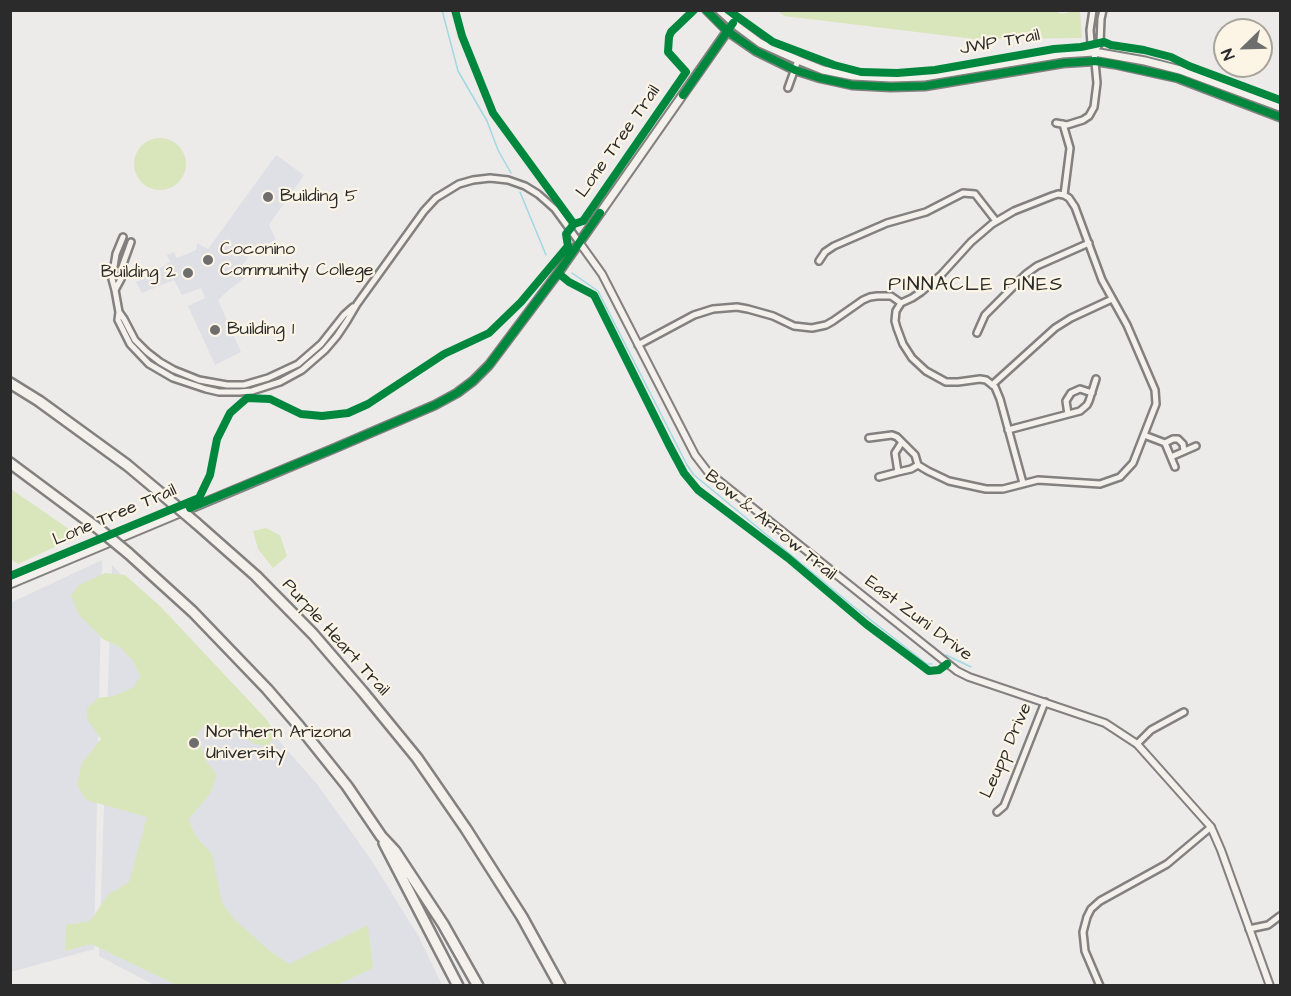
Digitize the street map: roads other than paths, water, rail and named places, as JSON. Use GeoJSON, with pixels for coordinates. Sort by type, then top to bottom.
{"type":"FeatureCollection","features":[{"type":"Feature","properties":{"kind":"highway","name":"Purple Heart Trail"},"geometry":{"type":"LineString","coordinates":[[10,383],[94,440],[171,501],[256,576],[313,634],[417,758],[439,788],[522,917],[560,986]]}},
{"type":"Feature","properties":{"kind":"highway"},"geometry":{"type":"LineString","coordinates":[[10,463],[128,553],[193,612],[267,689],[343,781],[381,836],[395,851],[430,904],[478,986]]}},
{"type":"Feature","properties":{"kind":"highway"},"geometry":{"type":"LineString","coordinates":[[381,836],[458,986]]}},
{"type":"Feature","properties":{"kind":"main road"},"geometry":{"type":"LineString","coordinates":[[10,584],[435,405],[473,381],[489,365],[558,273],[733,23],[760,43],[798,60],[823,70],[853,76],[924,77],[1062,54],[1094,52],[1180,70],[1281,107]]}},
{"type":"Feature","properties":{"kind":"main road"},"geometry":{"type":"LineString","coordinates":[[727,31],[756,51],[795,70],[852,85],[925,86],[1063,63],[1095,61],[1178,78],[1281,117]]}},
{"type":"Feature","properties":{"kind":"street"},"geometry":{"type":"LineString","coordinates":[[706,10],[727,31]]}},
{"type":"Feature","properties":{"kind":"street"},"geometry":{"type":"LineString","coordinates":[[719,10],[733,23]]}},
{"type":"Feature","properties":{"kind":"street"},"geometry":{"type":"LineString","coordinates":[[1056,123],[1076,123],[1083,120],[1089,116],[1096,101],[1097,84],[1090,30],[1093,10]]}},
{"type":"Feature","properties":{"kind":"street"},"geometry":{"type":"LineString","coordinates":[[1094,52],[1100,43],[1103,10]]}},
{"type":"Feature","properties":{"kind":"street"},"geometry":{"type":"LineString","coordinates":[[788,88],[798,60]]}},
{"type":"Feature","properties":{"kind":"street"},"geometry":{"type":"LineString","coordinates":[[1064,124],[1070,148],[1064,195]]}},
{"type":"Feature","properties":{"kind":"street","name":"East Zuni Drive"},"geometry":{"type":"LineString","coordinates":[[123,237],[113,266],[112,279],[119,312],[118,320],[130,344],[149,364],[173,378],[219,392],[239,393],[270,385],[302,370],[325,350],[424,211],[436,198],[448,190],[459,184],[490,178],[508,180],[538,194],[555,209],[602,274],[695,455],[708,472],[957,671],[1105,723],[1137,744],[1210,827],[1221,850],[1270,986]]}},
{"type":"Feature","properties":{"kind":"street"},"geometry":{"type":"LineString","coordinates":[[819,261],[825,252],[834,246],[887,223],[926,212],[963,193],[975,194],[996,221]]}},
{"type":"Feature","properties":{"kind":"street"},"geometry":{"type":"LineString","coordinates":[[869,438],[892,435],[897,437],[915,455],[918,465],[949,481],[986,489],[1002,489],[1038,480],[1100,484],[1115,480],[1125,473],[1133,463],[1156,404],[1155,390],[1127,325],[1102,280],[1072,202],[1064,195],[1052,196],[996,221],[981,232],[941,275],[921,292],[901,303],[896,311],[895,321],[907,351],[933,376],[946,382],[980,379],[992,385],[1000,399],[1023,483]]}},
{"type":"Feature","properties":{"kind":"street","name":"East Zuni Drive"},"geometry":{"type":"LineString","coordinates":[[115,290],[121,279],[122,267],[131,242]]}},
{"type":"Feature","properties":{"kind":"street"},"geometry":{"type":"LineString","coordinates":[[977,333],[985,315],[1026,274],[1037,266],[1089,243]]}},
{"type":"Feature","properties":{"kind":"street"},"geometry":{"type":"LineString","coordinates":[[638,345],[693,315],[723,307],[748,309],[773,316],[794,327],[812,328],[833,321],[870,297],[891,296],[901,303]]}},
{"type":"Feature","properties":{"kind":"street"},"geometry":{"type":"LineString","coordinates":[[992,385],[1055,328],[1112,298]]}},
{"type":"Feature","properties":{"kind":"street"},"geometry":{"type":"LineString","coordinates":[[1008,430],[1084,408],[1096,379]]}},
{"type":"Feature","properties":{"kind":"street"},"geometry":{"type":"LineString","coordinates":[[1068,414],[1066,401],[1071,393],[1080,389],[1092,393]]}},
{"type":"Feature","properties":{"kind":"street"},"geometry":{"type":"LineString","coordinates":[[1144,435],[1164,443],[1175,467]]}},
{"type":"Feature","properties":{"kind":"street"},"geometry":{"type":"LineString","coordinates":[[1164,443],[1178,439],[1183,444],[1184,451]]}},
{"type":"Feature","properties":{"kind":"street"},"geometry":{"type":"LineString","coordinates":[[898,472],[895,453],[902,442]]}},
{"type":"Feature","properties":{"kind":"street"},"geometry":{"type":"LineString","coordinates":[[1171,457],[1196,446]]}},
{"type":"Feature","properties":{"kind":"street"},"geometry":{"type":"LineString","coordinates":[[879,477],[918,465]]}},
{"type":"Feature","properties":{"kind":"street","name":"Leupp Drive"},"geometry":{"type":"LineString","coordinates":[[997,812],[1004,806],[1045,702]]}},
{"type":"Feature","properties":{"kind":"street"},"geometry":{"type":"LineString","coordinates":[[1137,744],[1151,730],[1184,712]]}},
{"type":"Feature","properties":{"kind":"street"},"geometry":{"type":"LineString","coordinates":[[1100,986],[1085,951],[1083,936],[1091,909],[1100,901],[1167,864],[1210,827]]}},
{"type":"Feature","properties":{"kind":"street"},"geometry":{"type":"LineString","coordinates":[[1249,929],[1268,925],[1281,916]]}},
{"type":"Feature","properties":{"kind":"waterway"},"geometry":{"type":"LineString","coordinates":[[442,10],[458,71],[487,121],[498,150],[511,173]]}},
{"type":"Feature","properties":{"kind":"waterway"},"geometry":{"type":"LineString","coordinates":[[520,192],[546,255]]}},
{"type":"Feature","properties":{"kind":"waterway"},"geometry":{"type":"LineString","coordinates":[[572,273],[598,291],[694,475],[853,606],[927,664],[932,664]]}},
{"type":"Feature","properties":{"kind":"waterway"},"geometry":{"type":"LineString","coordinates":[[946,655],[971,667]]}},
{"type":"Feature","properties":{"kind":"place","name":"Building 5"},"geometry":{"type":"Point","coordinates":[268,197]}},
{"type":"Feature","properties":{"kind":"place","name":"Coconino Community College"},"geometry":{"type":"Point","coordinates":[208,260]}},
{"type":"Feature","properties":{"kind":"place","name":"Building 2"},"geometry":{"type":"Point","coordinates":[188,273]}},
{"type":"Feature","properties":{"kind":"place","name":"Building 1"},"geometry":{"type":"Point","coordinates":[215,330]}},
{"type":"Feature","properties":{"kind":"place","name":"Northern Arizona University"},"geometry":{"type":"Point","coordinates":[194,743]}},
{"type":"Feature","properties":{"kind":"district","name":"PINNACLE PINES"},"geometry":{"type":"Point","coordinates":[976,286]}}]}
